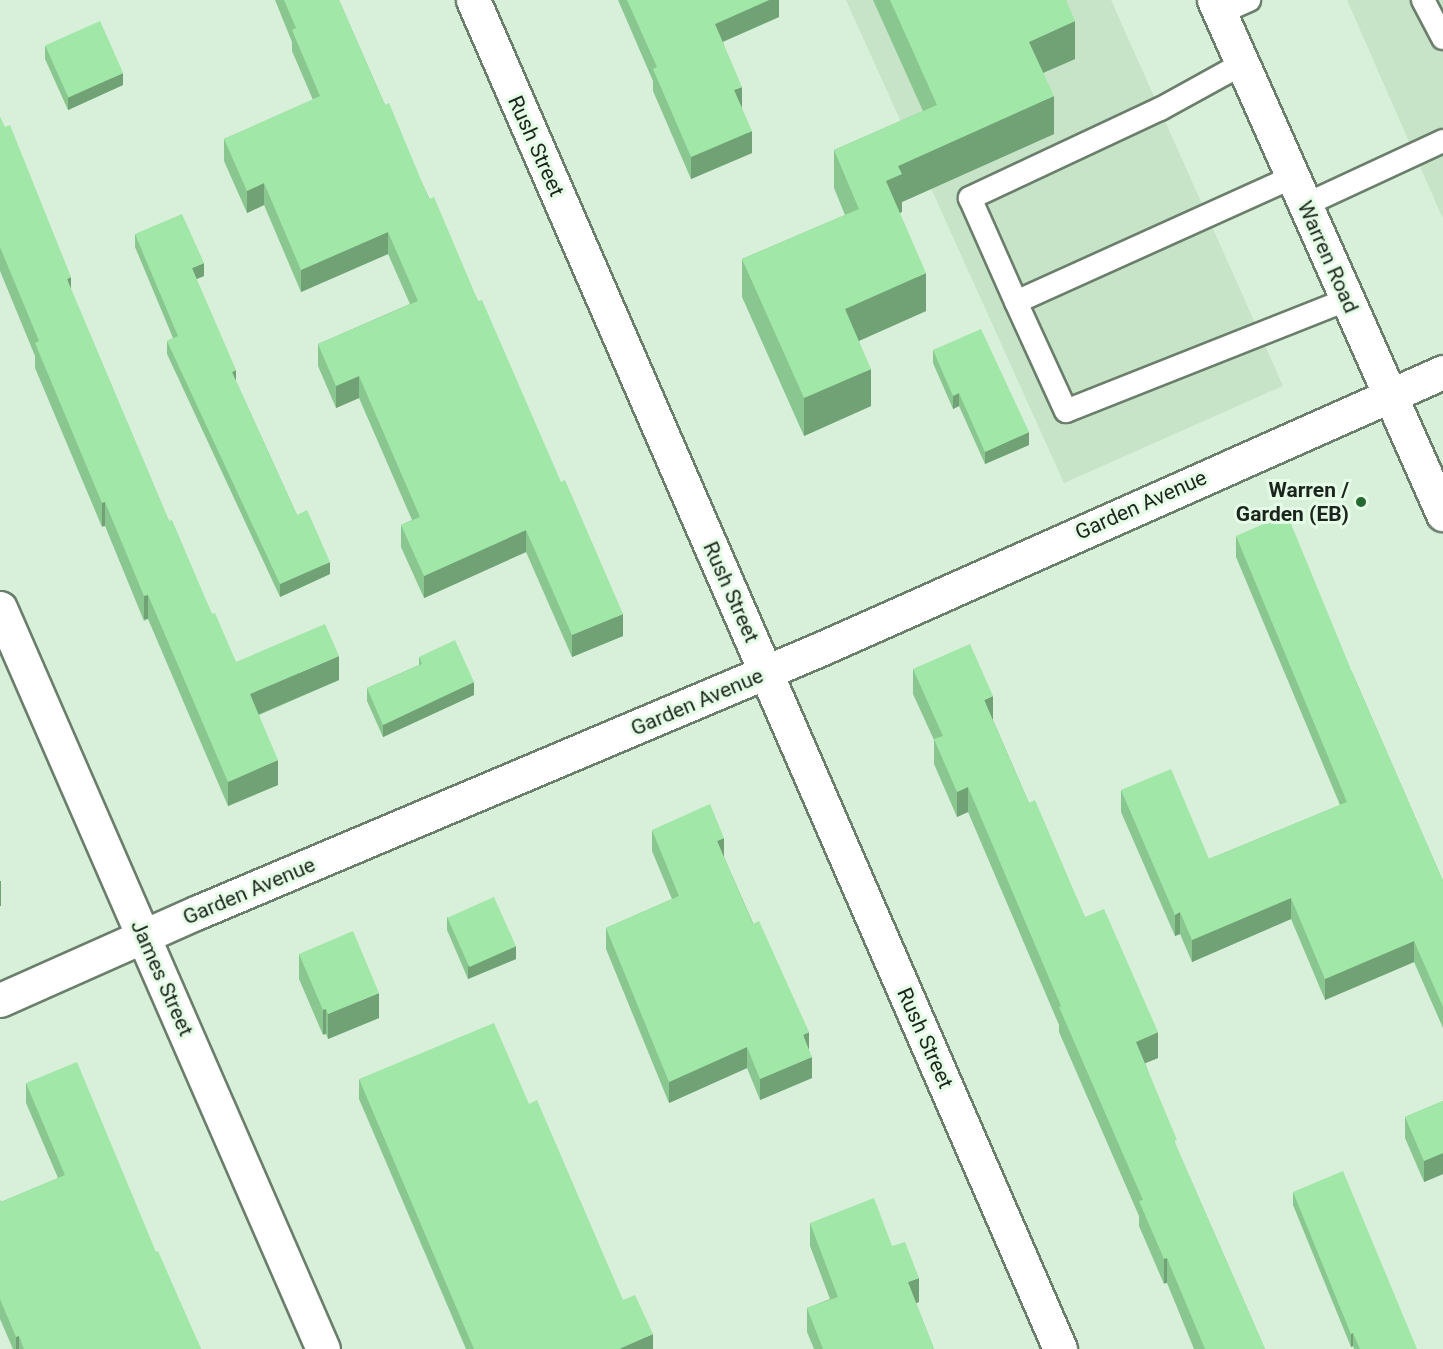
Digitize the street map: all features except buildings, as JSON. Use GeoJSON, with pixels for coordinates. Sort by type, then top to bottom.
{"type":"FeatureCollection","features":[{"type":"Feature","properties":{"kind":"street","name":"Rush Street"},"geometry":{"type":"LineString","coordinates":[[473,0],[1060,1349]]}},
{"type":"Feature","properties":{"kind":"street","name":"Warren Road"},"geometry":{"type":"LineString","coordinates":[[1217,7],[1443,514]]}},
{"type":"Feature","properties":{"kind":"street","name":"Garden Avenue"},"geometry":{"type":"LineString","coordinates":[[0,1000],[143,936],[765,672],[1443,372]]}},
{"type":"Feature","properties":{"kind":"street","name":"James Street"},"geometry":{"type":"LineString","coordinates":[[0,608],[323,1349]]}},
{"type":"Feature","properties":{"kind":"lane"},"geometry":{"type":"LineString","coordinates":[[1217,7],[1249,0]]}},
{"type":"Feature","properties":{"kind":"lane"},"geometry":{"type":"LineString","coordinates":[[1423,0],[1443,38]]}},
{"type":"Feature","properties":{"kind":"lane"},"geometry":{"type":"LineString","coordinates":[[1242,64],[1160,109],[970,198],[1016,302],[1066,411],[1347,300]]}},
{"type":"Feature","properties":{"kind":"lane"},"geometry":{"type":"LineString","coordinates":[[1016,302],[1299,191],[1443,141]]}},
{"type":"Feature","properties":{"kind":"shaded area"},"geometry":{"type":"Polygon","coordinates":[[[846,0],[1111,0],[1283,386],[1064,483],[846,0]]]}},
{"type":"Feature","properties":{"kind":"shaded area"},"geometry":{"type":"Polygon","coordinates":[[[1347,0],[1443,0],[1443,219],[1347,0]]]}},
{"type":"Feature","properties":{"kind":"place","name":"Warren / Garden (EB)"},"geometry":{"type":"Point","coordinates":[1361,502]}}]}
